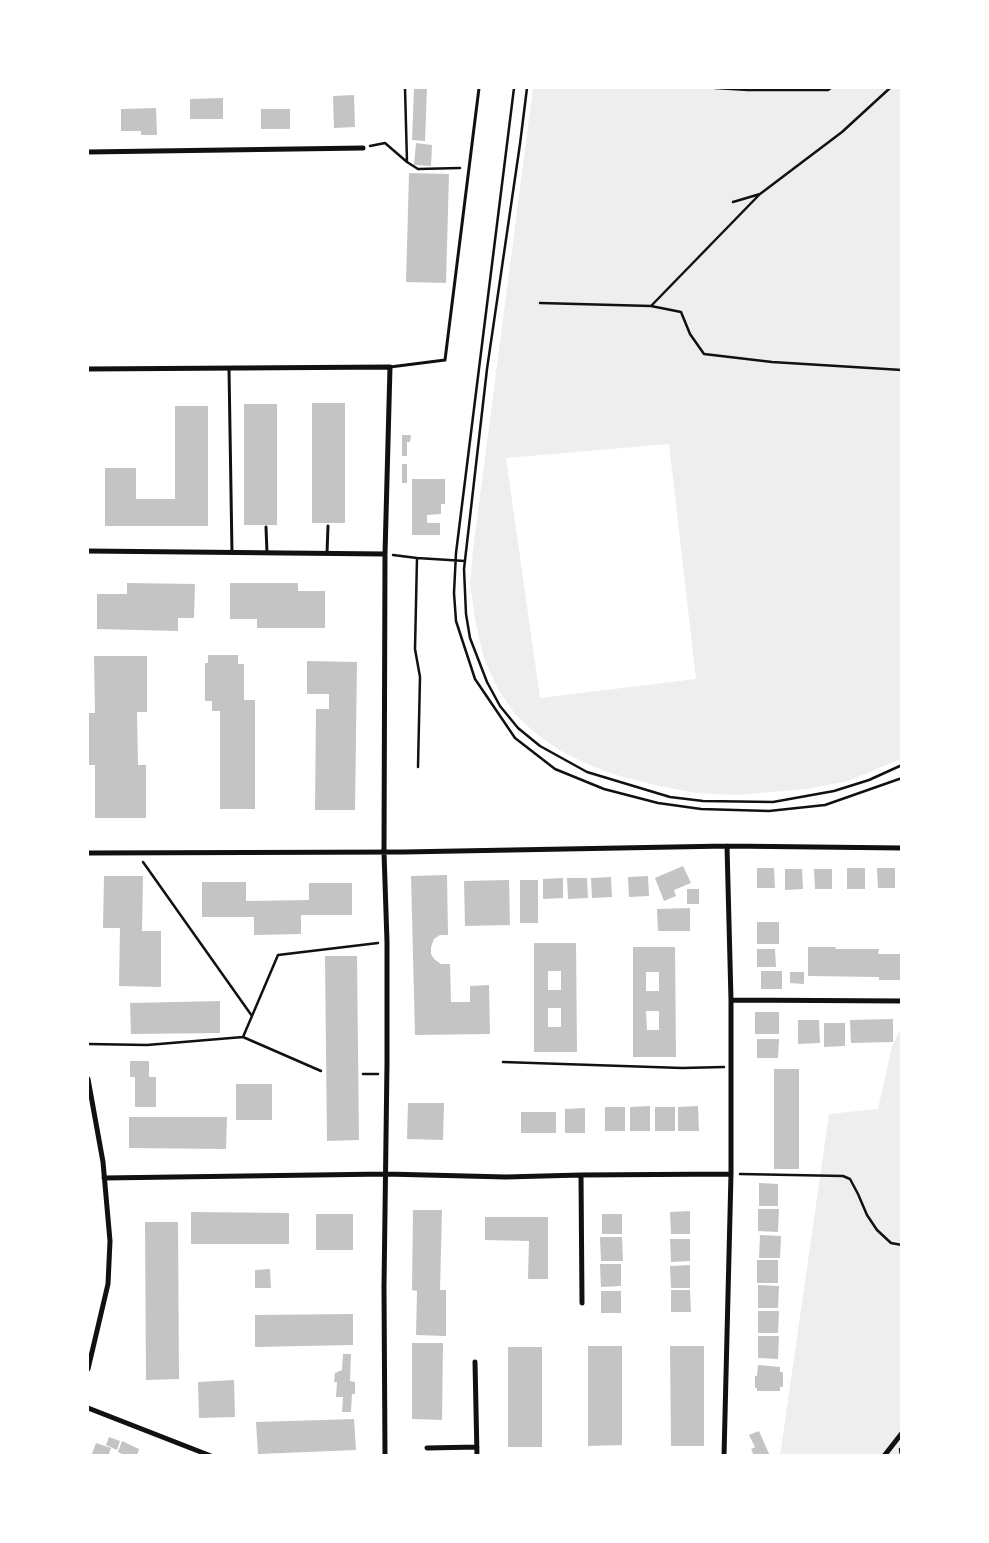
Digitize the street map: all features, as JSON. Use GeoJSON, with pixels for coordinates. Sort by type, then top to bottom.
{"type":"FeatureCollection","features":[{"type":"Feature","properties":{"kind":"street"},"geometry":{"type":"LineString","coordinates":[[88,152],[363,148]]}},
{"type":"Feature","properties":{"kind":"street"},"geometry":{"type":"LineString","coordinates":[[88,369],[390,367],[386,554],[384,852],[388,1074],[384,1287],[385,1456]]}},
{"type":"Feature","properties":{"kind":"street"},"geometry":{"type":"LineString","coordinates":[[88,551],[386,554]]}},
{"type":"Feature","properties":{"kind":"street"},"geometry":{"type":"LineString","coordinates":[[724,1456],[731,1174],[731,1000],[727,846]]}},
{"type":"Feature","properties":{"kind":"street"},"geometry":{"type":"LineString","coordinates":[[88,853],[384,852],[727,846],[902,848]]}},
{"type":"Feature","properties":{"kind":"street"},"geometry":{"type":"LineString","coordinates":[[731,1000],[902,1001]]}},
{"type":"Feature","properties":{"kind":"street"},"geometry":{"type":"LineString","coordinates":[[88,1079],[104,1178],[110,1240],[108,1284],[88,1369]]}},
{"type":"Feature","properties":{"kind":"street"},"geometry":{"type":"LineString","coordinates":[[104,1178],[386,1174],[506,1177],[731,1174]]}},
{"type":"Feature","properties":{"kind":"street"},"geometry":{"type":"LineString","coordinates":[[581,1175],[582,1303]]}},
{"type":"Feature","properties":{"kind":"street"},"geometry":{"type":"LineString","coordinates":[[475,1362],[477,1456]]}},
{"type":"Feature","properties":{"kind":"street"},"geometry":{"type":"LineString","coordinates":[[88,1408],[211,1456]]}},
{"type":"Feature","properties":{"kind":"street"},"geometry":{"type":"LineString","coordinates":[[884,1456],[902,1434]]}},
{"type":"Feature","properties":{"kind":"street"},"geometry":{"type":"LineString","coordinates":[[427,1448],[477,1446]]}},
{"type":"Feature","properties":{"kind":"lane"},"geometry":{"type":"LineString","coordinates":[[390,367],[445,360],[480,88]]}},
{"type":"Feature","properties":{"kind":"lane"},"geometry":{"type":"LineString","coordinates":[[229,369],[232,553]]}},
{"type":"Feature","properties":{"kind":"lane"},"geometry":{"type":"LineString","coordinates":[[328,526],[328,553]]}},
{"type":"Feature","properties":{"kind":"lane"},"geometry":{"type":"LineString","coordinates":[[266,527],[267,553]]}},
{"type":"Feature","properties":{"kind":"path"},"geometry":{"type":"LineString","coordinates":[[405,88],[407,162]]}},
{"type":"Feature","properties":{"kind":"path"},"geometry":{"type":"LineString","coordinates":[[514,88],[456,560],[454,593],[456,621],[475,679],[515,738],[555,769],[604,789],[658,803],[701,809],[769,811],[825,805],[902,778]]}},
{"type":"Feature","properties":{"kind":"path"},"geometry":{"type":"LineString","coordinates":[[527,88],[488,368],[465,561],[464,595],[470,638],[484,676],[500,706],[518,728],[540,746],[587,772],[670,797],[703,801],[773,802],[834,791],[869,780],[902,766]]}},
{"type":"Feature","properties":{"kind":"path"},"geometry":{"type":"LineString","coordinates":[[715,88],[828,90],[831,88]]}},
{"type":"Feature","properties":{"kind":"path"},"geometry":{"type":"LineString","coordinates":[[651,306],[760,194],[842,132],[890,88]]}},
{"type":"Feature","properties":{"kind":"path"},"geometry":{"type":"LineString","coordinates":[[363,148],[385,144],[418,169],[469,168]]}},
{"type":"Feature","properties":{"kind":"path"},"geometry":{"type":"LineString","coordinates":[[734,202],[760,194]]}},
{"type":"Feature","properties":{"kind":"path"},"geometry":{"type":"LineString","coordinates":[[540,303],[651,306],[681,312],[690,334],[704,354],[772,362],[902,370]]}},
{"type":"Feature","properties":{"kind":"path"},"geometry":{"type":"LineString","coordinates":[[386,554],[465,561]]}},
{"type":"Feature","properties":{"kind":"path"},"geometry":{"type":"LineString","coordinates":[[417,558],[415,649],[420,677],[418,766]]}},
{"type":"Feature","properties":{"kind":"path"},"geometry":{"type":"LineString","coordinates":[[136,853],[252,1016]]}},
{"type":"Feature","properties":{"kind":"path"},"geometry":{"type":"LineString","coordinates":[[243,1037],[278,955],[387,942]]}},
{"type":"Feature","properties":{"kind":"path"},"geometry":{"type":"LineString","coordinates":[[88,1044],[147,1044],[243,1037],[321,1070]]}},
{"type":"Feature","properties":{"kind":"path"},"geometry":{"type":"LineString","coordinates":[[503,1062],[682,1068],[731,1066]]}},
{"type":"Feature","properties":{"kind":"path"},"geometry":{"type":"LineString","coordinates":[[364,1074],[388,1074]]}},
{"type":"Feature","properties":{"kind":"path"},"geometry":{"type":"LineString","coordinates":[[731,1174],[843,1176],[850,1179],[867,1215],[877,1230],[891,1243],[902,1245]]}},
{"type":"Feature","properties":{"kind":"shaded area"},"geometry":{"type":"Polygon","coordinates":[[[533,88],[901,88],[901,759],[848,781],[807,789],[736,795],[696,793],[659,786],[616,775],[587,764],[559,750],[534,732],[515,714],[499,691],[484,659],[475,619],[470,584],[533,88]],[[669,444],[506,458],[540,698],[696,679],[669,444]]]}},
{"type":"Feature","properties":{"kind":"shaded area"},"geometry":{"type":"Polygon","coordinates":[[[901,1028],[901,1455],[780,1456],[829,1114],[878,1109],[892,1046],[901,1028]]]}},
{"type":"Feature","properties":{"kind":"building"},"geometry":{"type":"Polygon","coordinates":[[[414,88],[427,88],[425,141],[412,140],[414,88]]]}},
{"type":"Feature","properties":{"kind":"building"},"geometry":{"type":"Polygon","coordinates":[[[354,95],[355,127],[334,128],[333,96],[354,95]]]}},
{"type":"Feature","properties":{"kind":"building"},"geometry":{"type":"Polygon","coordinates":[[[223,98],[223,119],[190,119],[190,99],[223,98]]]}},
{"type":"Feature","properties":{"kind":"building"},"geometry":{"type":"Polygon","coordinates":[[[156,108],[157,135],[141,135],[141,131],[121,131],[121,109],[156,108]]]}},
{"type":"Feature","properties":{"kind":"building"},"geometry":{"type":"Polygon","coordinates":[[[261,109],[290,109],[290,129],[261,129],[261,109]]]}},
{"type":"Feature","properties":{"kind":"building"},"geometry":{"type":"Polygon","coordinates":[[[416,143],[432,145],[431,166],[414,165],[416,143]]]}},
{"type":"Feature","properties":{"kind":"building"},"geometry":{"type":"Polygon","coordinates":[[[409,173],[449,174],[446,283],[406,282],[409,173]]]}},
{"type":"Feature","properties":{"kind":"building"},"geometry":{"type":"Polygon","coordinates":[[[312,403],[345,403],[345,523],[312,523],[312,403]]]}},
{"type":"Feature","properties":{"kind":"building"},"geometry":{"type":"Polygon","coordinates":[[[244,404],[277,404],[277,525],[244,525],[244,404]]]}},
{"type":"Feature","properties":{"kind":"building"},"geometry":{"type":"Polygon","coordinates":[[[175,406],[208,406],[208,526],[105,526],[105,468],[136,468],[136,499],[175,499],[175,406]]]}},
{"type":"Feature","properties":{"kind":"building"},"geometry":{"type":"Polygon","coordinates":[[[402,435],[411,435],[410,442],[407,442],[407,456],[402,456],[402,435]]]}},
{"type":"Feature","properties":{"kind":"building"},"geometry":{"type":"Polygon","coordinates":[[[402,464],[407,464],[407,483],[402,483],[402,464]]]}},
{"type":"Feature","properties":{"kind":"building"},"geometry":{"type":"Polygon","coordinates":[[[412,479],[445,479],[445,504],[441,504],[441,514],[427,515],[427,523],[440,523],[440,535],[412,535],[412,479]]]}},
{"type":"Feature","properties":{"kind":"building"},"geometry":{"type":"Polygon","coordinates":[[[127,583],[195,584],[194,618],[178,618],[178,631],[97,629],[97,594],[127,594],[127,583]]]}},
{"type":"Feature","properties":{"kind":"building"},"geometry":{"type":"Polygon","coordinates":[[[230,583],[298,583],[298,591],[325,591],[325,628],[257,628],[257,619],[230,619],[230,583]]]}},
{"type":"Feature","properties":{"kind":"building"},"geometry":{"type":"Polygon","coordinates":[[[208,655],[238,655],[238,664],[244,664],[244,700],[255,700],[255,809],[220,809],[220,711],[212,711],[212,701],[205,701],[205,663],[208,663],[208,655]]]}},
{"type":"Feature","properties":{"kind":"building"},"geometry":{"type":"Polygon","coordinates":[[[94,656],[147,656],[147,712],[137,712],[138,765],[146,765],[146,818],[95,818],[95,765],[89,765],[88,713],[95,713],[94,656]]]}},
{"type":"Feature","properties":{"kind":"building"},"geometry":{"type":"Polygon","coordinates":[[[307,661],[357,662],[355,810],[315,810],[316,709],[329,709],[329,694],[307,694],[307,661]]]}},
{"type":"Feature","properties":{"kind":"building"},"geometry":{"type":"Polygon","coordinates":[[[683,866],[691,883],[674,890],[676,896],[664,901],[655,878],[683,866]]]}},
{"type":"Feature","properties":{"kind":"building"},"geometry":{"type":"Polygon","coordinates":[[[757,868],[774,868],[775,888],[757,888],[757,868]]]}},
{"type":"Feature","properties":{"kind":"building"},"geometry":{"type":"Polygon","coordinates":[[[847,868],[865,868],[865,889],[847,889],[847,868]]]}},
{"type":"Feature","properties":{"kind":"building"},"geometry":{"type":"Polygon","coordinates":[[[877,868],[895,868],[895,888],[878,888],[877,868]]]}},
{"type":"Feature","properties":{"kind":"building"},"geometry":{"type":"Polygon","coordinates":[[[785,869],[802,869],[803,889],[785,890],[785,869]]]}},
{"type":"Feature","properties":{"kind":"building"},"geometry":{"type":"Polygon","coordinates":[[[814,869],[832,869],[832,889],[815,889],[814,869]]]}},
{"type":"Feature","properties":{"kind":"building"},"geometry":{"type":"Polygon","coordinates":[[[447,875],[448,935],[440,935],[434,939],[431,954],[441,964],[450,964],[451,1002],[470,1002],[470,986],[489,985],[490,1034],[415,1035],[411,876],[447,875]]]}},
{"type":"Feature","properties":{"kind":"building"},"geometry":{"type":"Polygon","coordinates":[[[104,876],[143,876],[142,931],[161,931],[161,987],[119,986],[120,928],[103,928],[104,876]]]}},
{"type":"Feature","properties":{"kind":"building"},"geometry":{"type":"Polygon","coordinates":[[[648,876],[649,896],[629,897],[628,877],[648,876]]]}},
{"type":"Feature","properties":{"kind":"building"},"geometry":{"type":"Polygon","coordinates":[[[611,877],[612,897],[592,898],[591,878],[611,877]]]}},
{"type":"Feature","properties":{"kind":"building"},"geometry":{"type":"Polygon","coordinates":[[[563,878],[563,898],[543,899],[543,879],[563,878]]]}},
{"type":"Feature","properties":{"kind":"building"},"geometry":{"type":"Polygon","coordinates":[[[567,878],[587,878],[588,898],[568,899],[567,878]]]}},
{"type":"Feature","properties":{"kind":"building"},"geometry":{"type":"Polygon","coordinates":[[[509,880],[510,925],[465,926],[464,881],[509,880]]]}},
{"type":"Feature","properties":{"kind":"building"},"geometry":{"type":"Polygon","coordinates":[[[520,880],[538,880],[538,923],[520,923],[520,880]]]}},
{"type":"Feature","properties":{"kind":"building"},"geometry":{"type":"Polygon","coordinates":[[[202,882],[246,882],[246,901],[309,900],[309,883],[352,883],[352,915],[301,915],[301,934],[254,935],[254,917],[202,917],[202,882]]]}},
{"type":"Feature","properties":{"kind":"building"},"geometry":{"type":"Polygon","coordinates":[[[687,889],[699,889],[699,904],[687,904],[687,889]]]}},
{"type":"Feature","properties":{"kind":"building"},"geometry":{"type":"Polygon","coordinates":[[[690,908],[690,931],[658,931],[657,909],[690,908]]]}},
{"type":"Feature","properties":{"kind":"building"},"geometry":{"type":"Polygon","coordinates":[[[757,922],[779,922],[779,944],[757,944],[757,922]]]}},
{"type":"Feature","properties":{"kind":"building"},"geometry":{"type":"Polygon","coordinates":[[[534,943],[576,943],[577,1052],[534,1052],[534,943]],[[548,971],[548,990],[561,990],[561,971],[548,971]],[[548,1008],[548,1027],[561,1027],[561,1008],[548,1008]]]}},
{"type":"Feature","properties":{"kind":"building"},"geometry":{"type":"Polygon","coordinates":[[[633,947],[675,947],[676,1057],[633,1057],[633,947]],[[646,972],[646,991],[659,991],[659,972],[646,972]],[[646,1011],[647,1030],[659,1030],[659,1011],[646,1011]]]}},
{"type":"Feature","properties":{"kind":"building"},"geometry":{"type":"Polygon","coordinates":[[[808,947],[879,949],[878,954],[902,954],[902,980],[879,980],[879,977],[808,976],[808,947]]]}},
{"type":"Feature","properties":{"kind":"building"},"geometry":{"type":"Polygon","coordinates":[[[757,949],[775,949],[776,967],[757,967],[757,949]]]}},
{"type":"Feature","properties":{"kind":"building"},"geometry":{"type":"Polygon","coordinates":[[[325,956],[357,956],[359,1140],[327,1141],[325,956]]]}},
{"type":"Feature","properties":{"kind":"building"},"geometry":{"type":"Polygon","coordinates":[[[761,971],[782,971],[782,989],[761,989],[761,971]]]}},
{"type":"Feature","properties":{"kind":"building"},"geometry":{"type":"Polygon","coordinates":[[[790,972],[804,972],[804,984],[790,983],[790,972]]]}},
{"type":"Feature","properties":{"kind":"building"},"geometry":{"type":"Polygon","coordinates":[[[220,1001],[220,1033],[131,1034],[130,1003],[220,1001]]]}},
{"type":"Feature","properties":{"kind":"building"},"geometry":{"type":"Polygon","coordinates":[[[755,1012],[779,1012],[779,1034],[755,1034],[755,1012]]]}},
{"type":"Feature","properties":{"kind":"building"},"geometry":{"type":"Polygon","coordinates":[[[893,1019],[893,1042],[851,1043],[850,1020],[893,1019]]]}},
{"type":"Feature","properties":{"kind":"building"},"geometry":{"type":"Polygon","coordinates":[[[798,1020],[819,1020],[820,1043],[798,1044],[798,1020]]]}},
{"type":"Feature","properties":{"kind":"building"},"geometry":{"type":"Polygon","coordinates":[[[824,1023],[845,1023],[845,1046],[824,1047],[824,1023]]]}},
{"type":"Feature","properties":{"kind":"building"},"geometry":{"type":"Polygon","coordinates":[[[757,1039],[779,1039],[778,1058],[757,1058],[757,1039]]]}},
{"type":"Feature","properties":{"kind":"building"},"geometry":{"type":"Polygon","coordinates":[[[130,1061],[149,1061],[149,1077],[156,1077],[156,1107],[135,1107],[135,1077],[130,1077],[130,1061]]]}},
{"type":"Feature","properties":{"kind":"building"},"geometry":{"type":"Polygon","coordinates":[[[774,1069],[799,1069],[799,1169],[774,1169],[774,1069]]]}},
{"type":"Feature","properties":{"kind":"building"},"geometry":{"type":"Polygon","coordinates":[[[236,1084],[272,1084],[272,1120],[236,1120],[236,1084]]]}},
{"type":"Feature","properties":{"kind":"building"},"geometry":{"type":"Polygon","coordinates":[[[408,1103],[444,1103],[443,1140],[407,1139],[408,1103]]]}},
{"type":"Feature","properties":{"kind":"building"},"geometry":{"type":"Polygon","coordinates":[[[650,1106],[650,1131],[630,1131],[630,1107],[650,1106]]]}},
{"type":"Feature","properties":{"kind":"building"},"geometry":{"type":"Polygon","coordinates":[[[698,1106],[699,1131],[678,1131],[678,1107],[698,1106]]]}},
{"type":"Feature","properties":{"kind":"building"},"geometry":{"type":"Polygon","coordinates":[[[605,1107],[625,1107],[625,1131],[605,1131],[605,1107]]]}},
{"type":"Feature","properties":{"kind":"building"},"geometry":{"type":"Polygon","coordinates":[[[655,1107],[675,1107],[675,1131],[655,1131],[655,1107]]]}},
{"type":"Feature","properties":{"kind":"building"},"geometry":{"type":"Polygon","coordinates":[[[585,1108],[585,1133],[565,1133],[565,1109],[585,1108]]]}},
{"type":"Feature","properties":{"kind":"building"},"geometry":{"type":"Polygon","coordinates":[[[521,1112],[556,1112],[556,1133],[521,1133],[521,1112]]]}},
{"type":"Feature","properties":{"kind":"building"},"geometry":{"type":"Polygon","coordinates":[[[129,1117],[227,1117],[226,1149],[129,1148],[129,1117]]]}},
{"type":"Feature","properties":{"kind":"building"},"geometry":{"type":"Polygon","coordinates":[[[759,1183],[778,1184],[778,1206],[759,1206],[759,1183]]]}},
{"type":"Feature","properties":{"kind":"building"},"geometry":{"type":"Polygon","coordinates":[[[758,1209],[779,1209],[778,1232],[758,1231],[758,1209]]]}},
{"type":"Feature","properties":{"kind":"building"},"geometry":{"type":"Polygon","coordinates":[[[413,1210],[442,1210],[440,1290],[446,1290],[446,1336],[416,1335],[417,1291],[412,1290],[413,1210]]]}},
{"type":"Feature","properties":{"kind":"building"},"geometry":{"type":"Polygon","coordinates":[[[690,1211],[690,1234],[671,1234],[670,1212],[690,1211]]]}},
{"type":"Feature","properties":{"kind":"building"},"geometry":{"type":"Polygon","coordinates":[[[191,1212],[289,1213],[289,1244],[191,1244],[191,1212]]]}},
{"type":"Feature","properties":{"kind":"building"},"geometry":{"type":"Polygon","coordinates":[[[316,1214],[353,1214],[353,1250],[316,1250],[316,1214]]]}},
{"type":"Feature","properties":{"kind":"building"},"geometry":{"type":"Polygon","coordinates":[[[602,1214],[622,1214],[622,1234],[602,1234],[602,1214]]]}},
{"type":"Feature","properties":{"kind":"building"},"geometry":{"type":"Polygon","coordinates":[[[485,1217],[548,1217],[548,1279],[528,1279],[529,1241],[485,1240],[485,1217]]]}},
{"type":"Feature","properties":{"kind":"building"},"geometry":{"type":"Polygon","coordinates":[[[145,1222],[178,1222],[179,1379],[146,1380],[145,1222]]]}},
{"type":"Feature","properties":{"kind":"building"},"geometry":{"type":"Polygon","coordinates":[[[760,1235],[781,1236],[780,1258],[759,1258],[760,1235]]]}},
{"type":"Feature","properties":{"kind":"building"},"geometry":{"type":"Polygon","coordinates":[[[600,1237],[622,1237],[623,1261],[601,1261],[600,1237]]]}},
{"type":"Feature","properties":{"kind":"building"},"geometry":{"type":"Polygon","coordinates":[[[670,1239],[690,1239],[690,1261],[671,1262],[670,1239]]]}},
{"type":"Feature","properties":{"kind":"building"},"geometry":{"type":"Polygon","coordinates":[[[757,1260],[778,1260],[778,1283],[757,1283],[757,1260]]]}},
{"type":"Feature","properties":{"kind":"building"},"geometry":{"type":"Polygon","coordinates":[[[600,1264],[621,1264],[621,1286],[601,1287],[600,1264]]]}},
{"type":"Feature","properties":{"kind":"building"},"geometry":{"type":"Polygon","coordinates":[[[690,1265],[690,1288],[671,1288],[670,1266],[690,1265]]]}},
{"type":"Feature","properties":{"kind":"building"},"geometry":{"type":"Polygon","coordinates":[[[270,1269],[271,1288],[255,1288],[255,1270],[270,1269]]]}},
{"type":"Feature","properties":{"kind":"building"},"geometry":{"type":"Polygon","coordinates":[[[758,1285],[779,1286],[778,1308],[758,1308],[758,1285]]]}},
{"type":"Feature","properties":{"kind":"building"},"geometry":{"type":"Polygon","coordinates":[[[671,1290],[690,1290],[691,1312],[671,1312],[671,1290]]]}},
{"type":"Feature","properties":{"kind":"building"},"geometry":{"type":"Polygon","coordinates":[[[601,1291],[621,1291],[621,1313],[601,1313],[601,1291]]]}},
{"type":"Feature","properties":{"kind":"building"},"geometry":{"type":"Polygon","coordinates":[[[758,1311],[779,1311],[778,1333],[758,1333],[758,1311]]]}},
{"type":"Feature","properties":{"kind":"building"},"geometry":{"type":"Polygon","coordinates":[[[353,1314],[353,1345],[255,1347],[255,1315],[353,1314]]]}},
{"type":"Feature","properties":{"kind":"building"},"geometry":{"type":"Polygon","coordinates":[[[758,1336],[779,1336],[778,1359],[758,1358],[758,1336]]]}},
{"type":"Feature","properties":{"kind":"building"},"geometry":{"type":"Polygon","coordinates":[[[412,1343],[443,1343],[442,1420],[412,1419],[412,1343]]]}},
{"type":"Feature","properties":{"kind":"building"},"geometry":{"type":"Polygon","coordinates":[[[588,1346],[622,1346],[622,1445],[588,1446],[588,1346]]]}},
{"type":"Feature","properties":{"kind":"building"},"geometry":{"type":"Polygon","coordinates":[[[670,1346],[704,1346],[704,1446],[671,1446],[670,1346]]]}},
{"type":"Feature","properties":{"kind":"building"},"geometry":{"type":"Polygon","coordinates":[[[508,1347],[542,1347],[542,1447],[508,1447],[508,1347]]]}},
{"type":"Feature","properties":{"kind":"building"},"geometry":{"type":"Polygon","coordinates":[[[343,1354],[351,1354],[350,1381],[355,1382],[355,1394],[352,1394],[351,1412],[342,1412],[343,1397],[336,1397],[337,1382],[334,1382],[335,1373],[342,1370],[343,1354]]]}},
{"type":"Feature","properties":{"kind":"building"},"geometry":{"type":"Polygon","coordinates":[[[758,1365],[780,1367],[780,1372],[783,1372],[783,1387],[780,1387],[780,1391],[757,1391],[757,1388],[755,1388],[755,1376],[757,1376],[758,1365]]]}},
{"type":"Feature","properties":{"kind":"building"},"geometry":{"type":"Polygon","coordinates":[[[234,1380],[235,1417],[199,1418],[198,1382],[234,1380]]]}},
{"type":"Feature","properties":{"kind":"building"},"geometry":{"type":"Polygon","coordinates":[[[354,1419],[356,1450],[258,1454],[256,1422],[354,1419]]]}},
{"type":"Feature","properties":{"kind":"building"},"geometry":{"type":"Polygon","coordinates":[[[759,1431],[770,1456],[754,1456],[751,1449],[755,1447],[749,1435],[759,1431]]]}},
{"type":"Feature","properties":{"kind":"building"},"geometry":{"type":"Polygon","coordinates":[[[109,1437],[120,1441],[117,1450],[106,1445],[109,1437]]]}},
{"type":"Feature","properties":{"kind":"building"},"geometry":{"type":"Polygon","coordinates":[[[122,1441],[139,1449],[137,1456],[126,1456],[118,1452],[122,1441]]]}},
{"type":"Feature","properties":{"kind":"building"},"geometry":{"type":"Polygon","coordinates":[[[96,1443],[111,1448],[108,1456],[91,1456],[96,1443]]]}}]}
